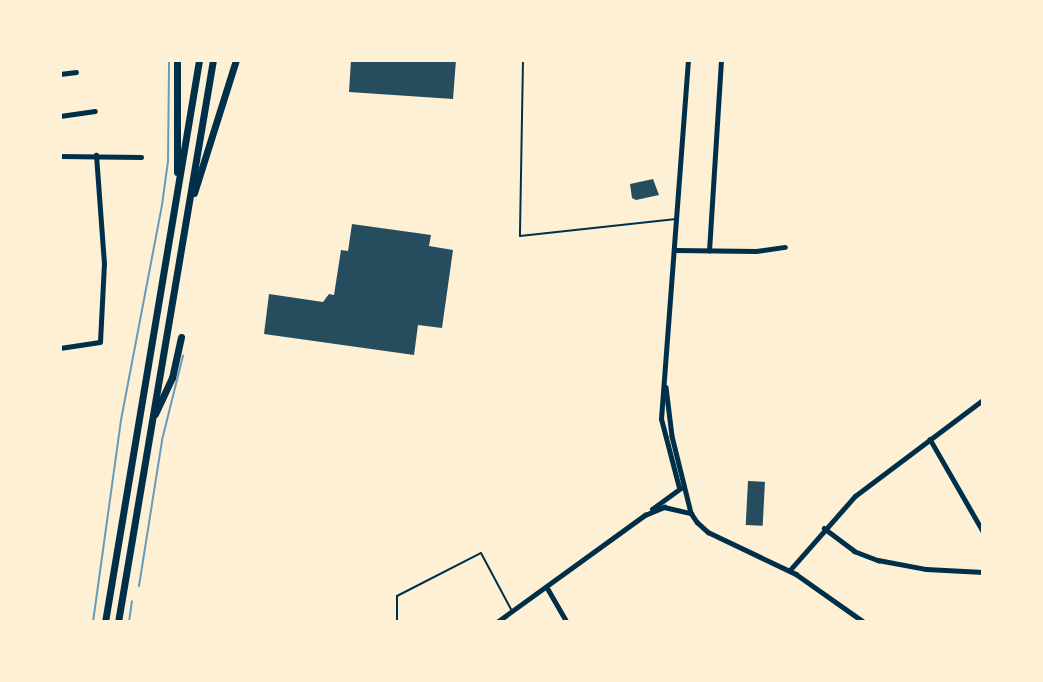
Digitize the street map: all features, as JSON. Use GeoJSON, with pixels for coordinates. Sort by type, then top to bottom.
{"type":"FeatureCollection","features":[{"type":"Feature","properties":{"kind":"main road"},"geometry":{"type":"LineString","coordinates":[[177,60],[177,193]]}},
{"type":"Feature","properties":{"kind":"main road"},"geometry":{"type":"LineString","coordinates":[[105,622],[199,60]]}},
{"type":"Feature","properties":{"kind":"main road"},"geometry":{"type":"LineString","coordinates":[[118,622],[213,60]]}},
{"type":"Feature","properties":{"kind":"main road"},"geometry":{"type":"LineString","coordinates":[[188,210],[236,60]]}},
{"type":"Feature","properties":{"kind":"main road"},"geometry":{"type":"LineString","coordinates":[[152,419],[172,378],[181,337]]}},
{"type":"Feature","properties":{"kind":"street"},"geometry":{"type":"LineString","coordinates":[[688,60],[662,427],[691,513],[708,532],[790,570],[864,622]]}},
{"type":"Feature","properties":{"kind":"street"},"geometry":{"type":"LineString","coordinates":[[709,251],[721,60]]}},
{"type":"Feature","properties":{"kind":"street"},"geometry":{"type":"LineString","coordinates":[[60,74],[76,72]]}},
{"type":"Feature","properties":{"kind":"street"},"geometry":{"type":"LineString","coordinates":[[60,116],[95,111]]}},
{"type":"Feature","properties":{"kind":"street"},"geometry":{"type":"LineString","coordinates":[[60,348],[100,342],[104,264],[96,155]]}},
{"type":"Feature","properties":{"kind":"street"},"geometry":{"type":"LineString","coordinates":[[60,156],[141,157]]}},
{"type":"Feature","properties":{"kind":"street"},"geometry":{"type":"LineString","coordinates":[[676,250],[775,251],[785,247]]}},
{"type":"Feature","properties":{"kind":"street"},"geometry":{"type":"LineString","coordinates":[[666,375],[670,428],[681,487]]}},
{"type":"Feature","properties":{"kind":"street"},"geometry":{"type":"LineString","coordinates":[[790,570],[824,528],[855,496],[983,400]]}},
{"type":"Feature","properties":{"kind":"street"},"geometry":{"type":"LineString","coordinates":[[930,439],[983,531]]}},
{"type":"Feature","properties":{"kind":"street"},"geometry":{"type":"LineString","coordinates":[[497,622],[548,589],[681,487]]}},
{"type":"Feature","properties":{"kind":"street"},"geometry":{"type":"LineString","coordinates":[[645,514],[664,507],[691,513]]}},
{"type":"Feature","properties":{"kind":"street"},"geometry":{"type":"LineString","coordinates":[[824,528],[854,552],[878,560],[926,569],[983,572]]}},
{"type":"Feature","properties":{"kind":"street"},"geometry":{"type":"LineString","coordinates":[[548,589],[567,622]]}},
{"type":"Feature","properties":{"kind":"lane"},"geometry":{"type":"LineString","coordinates":[[523,60],[520,236],[678,219]]}},
{"type":"Feature","properties":{"kind":"lane"},"geometry":{"type":"LineString","coordinates":[[397,622],[398,596],[481,553],[513,612]]}},
{"type":"Feature","properties":{"kind":"building"},"geometry":{"type":"Polygon","coordinates":[[[351,60],[456,60],[453,99],[349,92],[351,60]]]}},
{"type":"Feature","properties":{"kind":"building"},"geometry":{"type":"Polygon","coordinates":[[[653,179],[659,195],[636,200],[632,198],[630,184],[653,179]]]}},
{"type":"Feature","properties":{"kind":"building"},"geometry":{"type":"Polygon","coordinates":[[[352,224],[431,235],[429,246],[453,250],[442,328],[418,325],[414,355],[264,334],[269,294],[323,302],[329,294],[334,295],[341,250],[348,251],[352,224]]]}},
{"type":"Feature","properties":{"kind":"building"},"geometry":{"type":"Polygon","coordinates":[[[748,481],[765,482],[763,526],[746,525],[748,481]]]}},
{"type":"Feature","properties":{"kind":"waterway"},"geometry":{"type":"LineString","coordinates":[[93,622],[121,420],[162,205],[168,161],[169,60]]}},
{"type":"Feature","properties":{"kind":"waterway"},"geometry":{"type":"LineString","coordinates":[[139,586],[162,440],[183,356]]}},
{"type":"Feature","properties":{"kind":"waterway"},"geometry":{"type":"LineString","coordinates":[[129,622],[132,601]]}}]}
